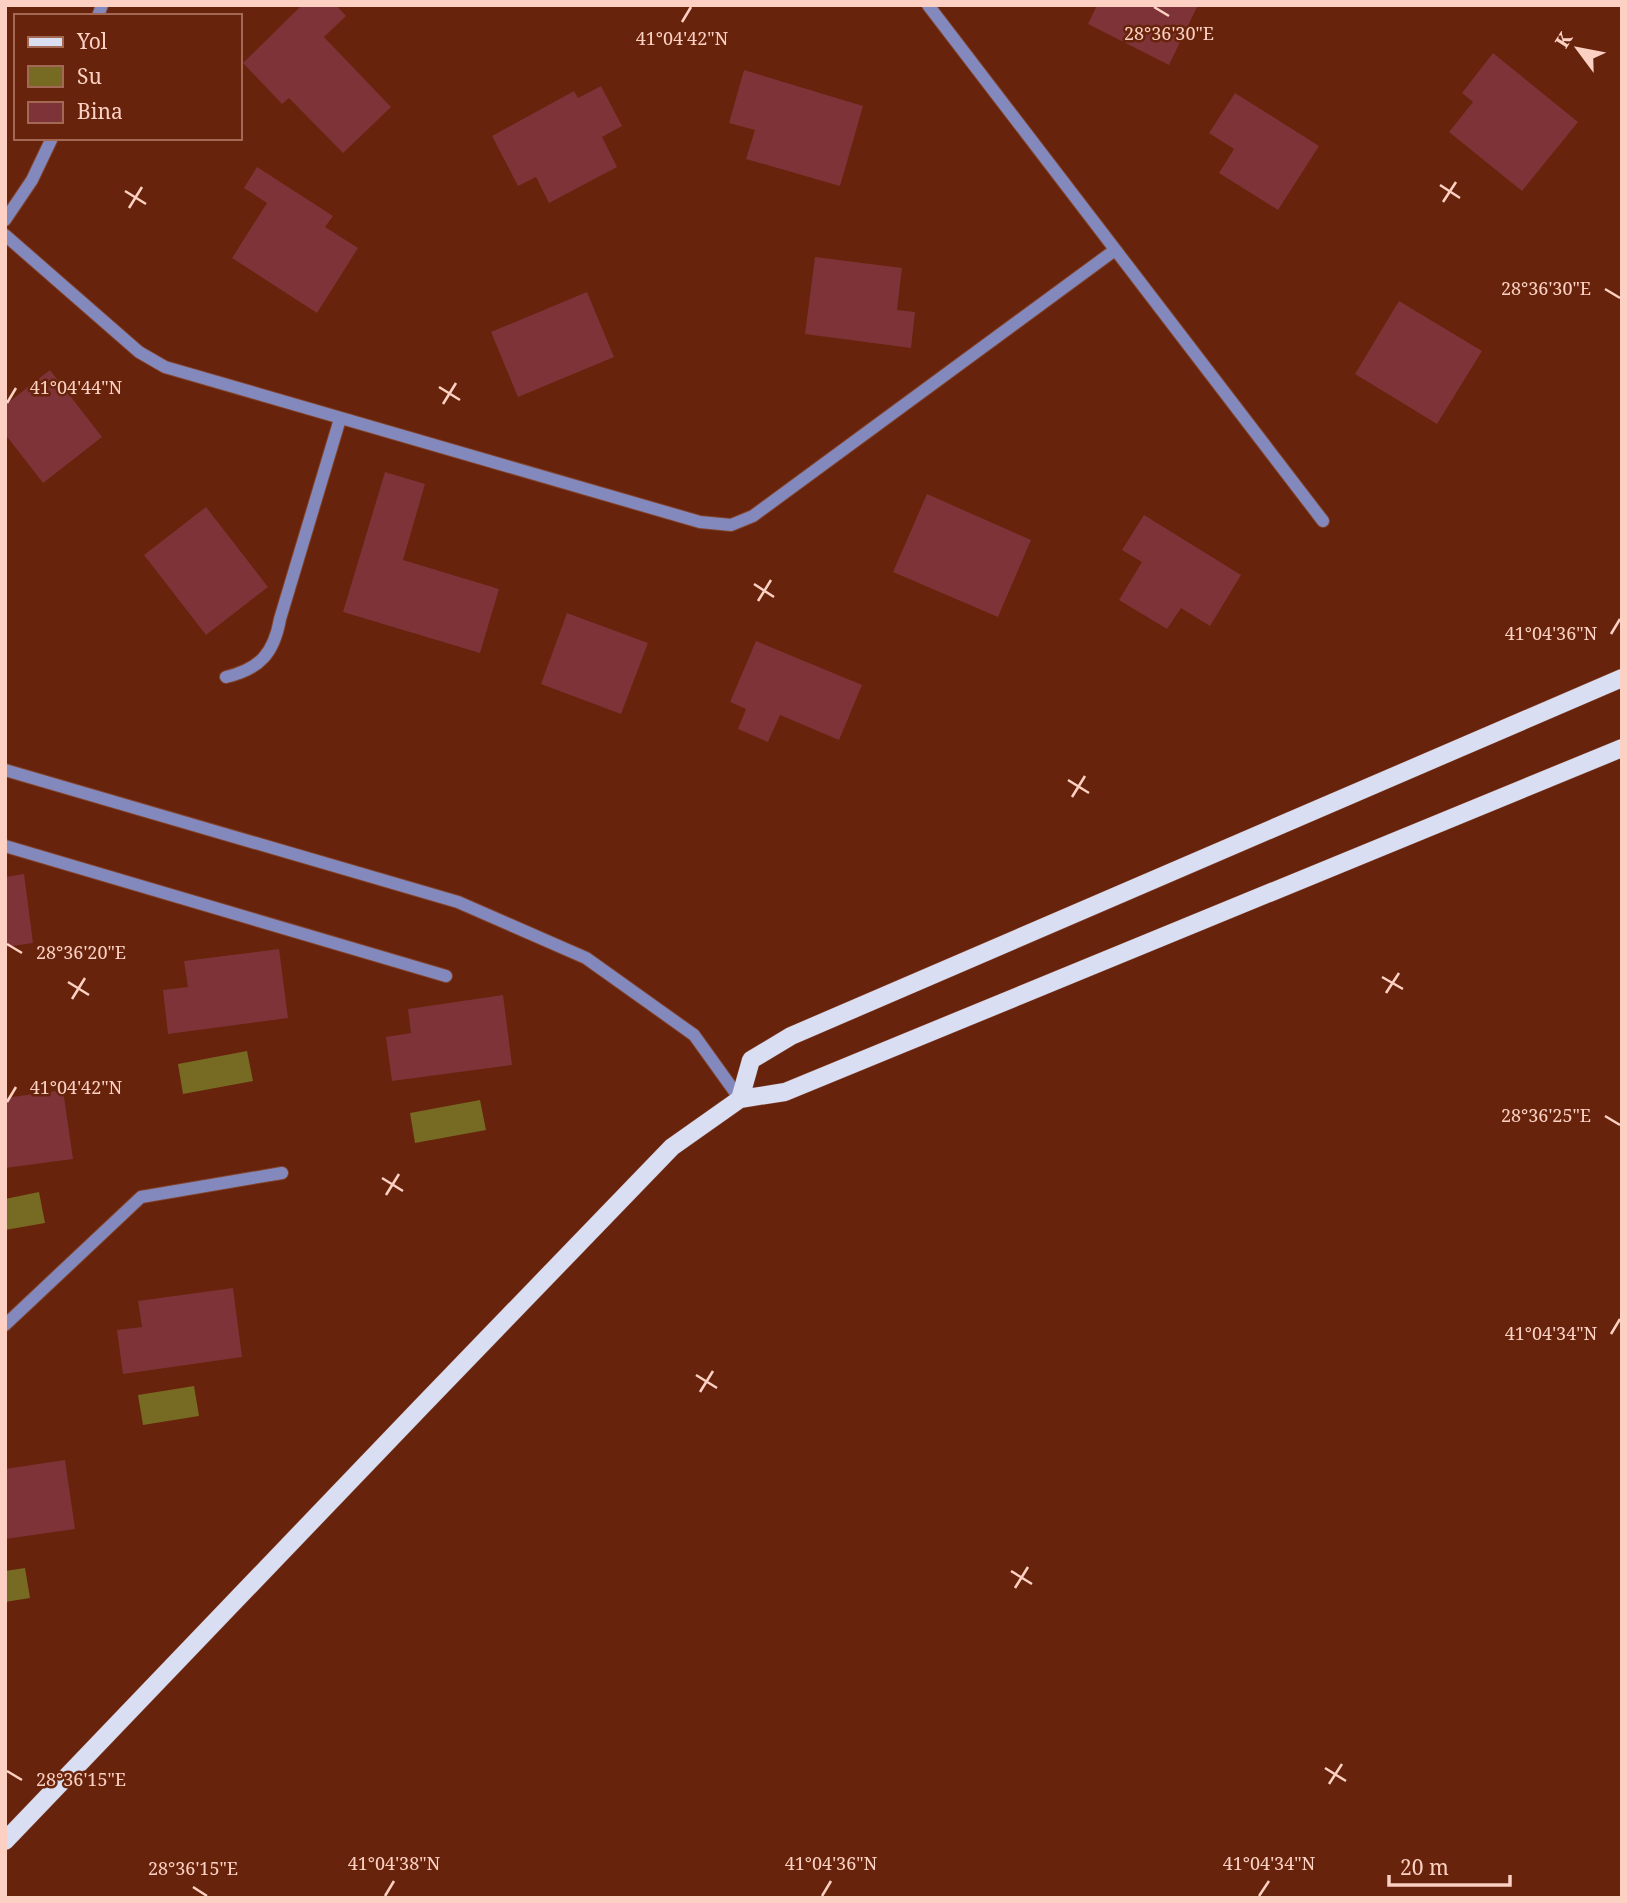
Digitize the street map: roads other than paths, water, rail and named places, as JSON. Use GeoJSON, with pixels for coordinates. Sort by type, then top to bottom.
{"type":"FeatureCollection","features":[{"type":"Feature","properties":{"kind":"main road"},"geometry":{"type":"LineString","coordinates":[[740,1099],[751,1060],[791,1036],[1622,678]]}},
{"type":"Feature","properties":{"kind":"main road"},"geometry":{"type":"LineString","coordinates":[[5,1842],[672,1147],[740,1099],[785,1092],[1622,748]]}},
{"type":"Feature","properties":{"kind":"street"},"geometry":{"type":"LineString","coordinates":[[928,5],[1323,521]]}},
{"type":"Feature","properties":{"kind":"street"},"geometry":{"type":"LineString","coordinates":[[5,220],[32,180],[51,140]]}},
{"type":"Feature","properties":{"kind":"street"},"geometry":{"type":"LineString","coordinates":[[5,234],[139,352],[165,367],[700,522],[731,525],[753,516],[1115,250]]}},
{"type":"Feature","properties":{"kind":"street"},"geometry":{"type":"LineString","coordinates":[[226,677],[243,673],[270,651],[340,419]]}},
{"type":"Feature","properties":{"kind":"street"},"geometry":{"type":"LineString","coordinates":[[5,770],[458,902],[586,958],[694,1035],[740,1099]]}},
{"type":"Feature","properties":{"kind":"street"},"geometry":{"type":"LineString","coordinates":[[5,846],[446,976]]}},
{"type":"Feature","properties":{"kind":"street"},"geometry":{"type":"LineString","coordinates":[[5,1325],[141,1196],[282,1173]]}},
{"type":"Feature","properties":{"kind":"water"},"geometry":{"type":"Polygon","coordinates":[[[247,1051],[253,1081],[183,1094],[178,1064],[247,1051]]]}},
{"type":"Feature","properties":{"kind":"water"},"geometry":{"type":"Polygon","coordinates":[[[480,1100],[486,1130],[415,1143],[410,1113],[480,1100]]]}},
{"type":"Feature","properties":{"kind":"water"},"geometry":{"type":"Polygon","coordinates":[[[39,1192],[45,1223],[5,1230],[5,1199],[39,1192]]]}},
{"type":"Feature","properties":{"kind":"water"},"geometry":{"type":"Polygon","coordinates":[[[194,1386],[199,1416],[143,1425],[138,1395],[194,1386]]]}},
{"type":"Feature","properties":{"kind":"water"},"geometry":{"type":"Polygon","coordinates":[[[25,1568],[30,1598],[5,1602],[5,1571],[25,1568]]]}}]}
